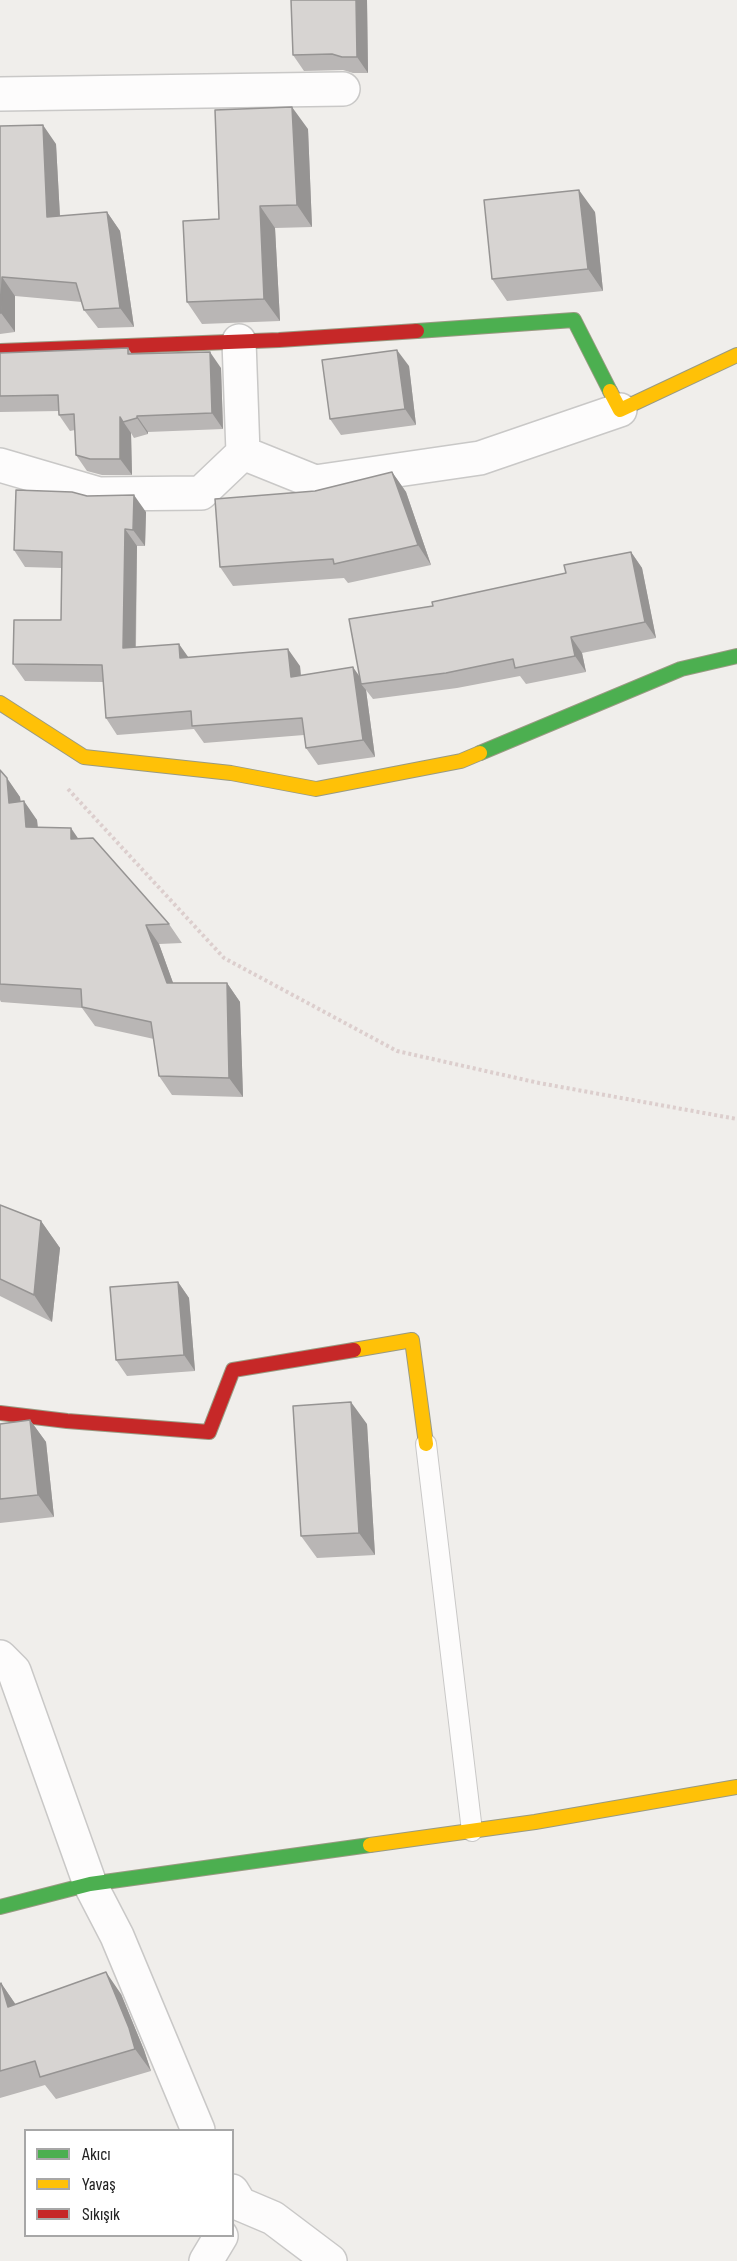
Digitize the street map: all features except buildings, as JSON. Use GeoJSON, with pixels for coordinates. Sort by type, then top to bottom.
{"type":"FeatureCollection","features":[{"type":"Feature","properties":{"kind":"street"},"geometry":{"type":"LineString","coordinates":[[0,94],[344,89]]}},
{"type":"Feature","properties":{"kind":"street"},"geometry":{"type":"LineString","coordinates":[[0,351],[239,341],[574,320],[620,410]]}},
{"type":"Feature","properties":{"kind":"street"},"geometry":{"type":"LineString","coordinates":[[0,465],[99,494],[201,492],[243,453],[239,341]]}},
{"type":"Feature","properties":{"kind":"street"},"geometry":{"type":"LineString","coordinates":[[243,453],[315,482],[480,458],[620,410],[737,355]]}},
{"type":"Feature","properties":{"kind":"street"},"geometry":{"type":"LineString","coordinates":[[0,704],[84,757],[231,773],[316,789],[460,761],[681,669],[737,656]]}},
{"type":"Feature","properties":{"kind":"street"},"geometry":{"type":"LineString","coordinates":[[0,1413],[209,1432],[233,1370],[412,1340],[426,1444]]}},
{"type":"Feature","properties":{"kind":"street"},"geometry":{"type":"LineString","coordinates":[[0,1657],[14,1671],[90,1884],[117,1936],[198,2129]]}},
{"type":"Feature","properties":{"kind":"street"},"geometry":{"type":"LineString","coordinates":[[0,1907],[90,1884],[472,1831],[737,1787]]}},
{"type":"Feature","properties":{"kind":"street"},"geometry":{"type":"LineString","coordinates":[[235,2204],[273,2218],[330,2261]]}},
{"type":"Feature","properties":{"kind":"street"},"geometry":{"type":"LineString","coordinates":[[206,2261],[220,2237]]}},
{"type":"Feature","properties":{"kind":"lane"},"geometry":{"type":"LineString","coordinates":[[426,1444],[472,1831]]}},
{"type":"Feature","properties":{"kind":"path"},"geometry":{"type":"LineString","coordinates":[[65,786],[224,958],[397,1051],[539,1083],[737,1119]]}},
{"type":"Feature","properties":{"kind":"traffic: fast"},"geometry":{"type":"LineString","coordinates":[[417,331],[574,320],[610,391]]}},
{"type":"Feature","properties":{"kind":"traffic: fast"},"geometry":{"type":"LineString","coordinates":[[480,753],[681,669],[737,656]]}},
{"type":"Feature","properties":{"kind":"traffic: fast"},"geometry":{"type":"LineString","coordinates":[[0,1907],[90,1884],[370,1845]]}},
{"type":"Feature","properties":{"kind":"traffic: slow"},"geometry":{"type":"LineString","coordinates":[[610,391],[620,410],[737,355]]}},
{"type":"Feature","properties":{"kind":"traffic: slow"},"geometry":{"type":"LineString","coordinates":[[0,703],[84,757],[231,773],[316,789],[461,761],[480,753]]}},
{"type":"Feature","properties":{"kind":"traffic: slow"},"geometry":{"type":"LineString","coordinates":[[354,1350],[412,1340],[426,1444]]}},
{"type":"Feature","properties":{"kind":"traffic: slow"},"geometry":{"type":"LineString","coordinates":[[370,1845],[535,1822],[737,1787]]}},
{"type":"Feature","properties":{"kind":"traffic: jam"},"geometry":{"type":"LineString","coordinates":[[0,351],[279,340],[417,331]]}},
{"type":"Feature","properties":{"kind":"traffic: jam"},"geometry":{"type":"LineString","coordinates":[[0,1413],[67,1421],[209,1432],[233,1370],[354,1350]]}}]}
